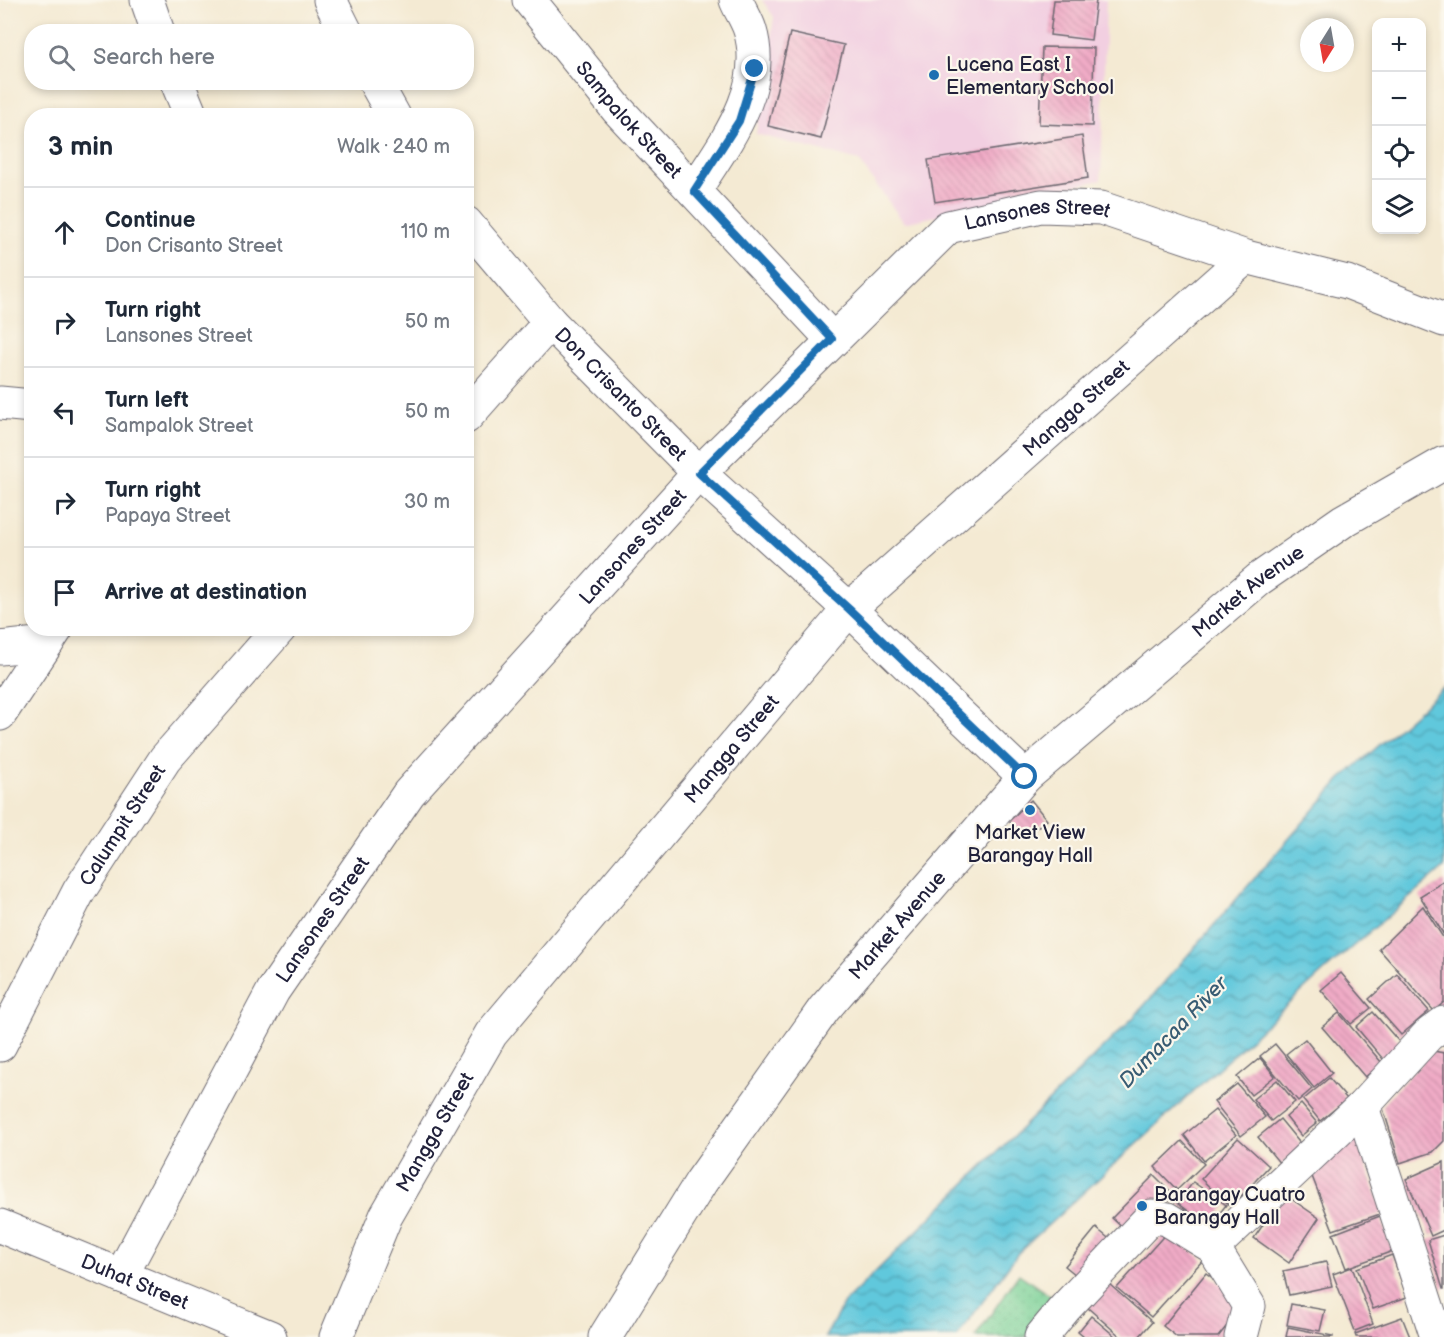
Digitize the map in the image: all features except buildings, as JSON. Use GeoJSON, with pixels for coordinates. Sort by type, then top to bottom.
{"type":"FeatureCollection","features":[{"type":"Feature","properties":{"kind":"street"},"geometry":{"type":"LineString","coordinates":[[147,0],[155,24]]}},
{"type":"Feature","properties":{"kind":"street"},"geometry":{"type":"LineString","coordinates":[[330,0],[342,24]]}},
{"type":"Feature","properties":{"kind":"street","name":"Sampalok Street"},"geometry":{"type":"LineString","coordinates":[[529,0],[617,109],[832,339]]}},
{"type":"Feature","properties":{"kind":"street"},"geometry":{"type":"LineString","coordinates":[[694,191],[739,121],[755,69],[750,30],[736,0]]}},
{"type":"Feature","properties":{"kind":"street"},"geometry":{"type":"LineString","coordinates":[[180,90],[188,108]]}},
{"type":"Feature","properties":{"kind":"street"},"geometry":{"type":"LineString","coordinates":[[379,90],[390,108]]}},
{"type":"Feature","properties":{"kind":"street","name":"Lansones Street"},"geometry":{"type":"LineString","coordinates":[[121,1276],[273,991],[409,793],[699,473],[832,339],[948,227],[1041,206],[1101,208],[1246,257],[1347,282],[1444,320]]}},
{"type":"Feature","properties":{"kind":"street","name":"Don Crisanto Street"},"geometry":{"type":"LineString","coordinates":[[474,232],[550,322],[699,473],[849,609],[1025,777]]}},
{"type":"Feature","properties":{"kind":"street","name":"Mangga Street"},"geometry":{"type":"LineString","coordinates":[[336,1337],[386,1216],[491,1034],[849,609],[1246,257]]}},
{"type":"Feature","properties":{"kind":"street"},"geometry":{"type":"LineString","coordinates":[[474,408],[550,322]]}},
{"type":"Feature","properties":{"kind":"street"},"geometry":{"type":"LineString","coordinates":[[0,403],[24,405]]}},
{"type":"Feature","properties":{"kind":"street","name":"Market Avenue"},"geometry":{"type":"LineString","coordinates":[[605,1337],[701,1182],[824,1009],[1025,777],[1258,579],[1343,521],[1444,463]]}},
{"type":"Feature","properties":{"kind":"street"},"geometry":{"type":"LineString","coordinates":[[0,648],[52,636]]}},
{"type":"Feature","properties":{"kind":"street"},"geometry":{"type":"LineString","coordinates":[[0,714],[52,636]]}},
{"type":"Feature","properties":{"kind":"street","name":"Calumpit Street"},"geometry":{"type":"LineString","coordinates":[[0,1045],[79,891],[165,759],[273,636]]}},
{"type":"Feature","properties":{"kind":"street"},"geometry":{"type":"LineString","coordinates":[[1213,1247],[1362,1107],[1428,1035],[1444,1023]]}},
{"type":"Feature","properties":{"kind":"street"},"geometry":{"type":"LineString","coordinates":[[1362,1107],[1437,1337]]}},
{"type":"Feature","properties":{"kind":"street"},"geometry":{"type":"LineString","coordinates":[[1041,1337],[1080,1291],[1152,1216],[1167,1219],[1213,1247],[1249,1306],[1241,1337]]}},
{"type":"Feature","properties":{"kind":"street","name":"Duhat Street"},"geometry":{"type":"LineString","coordinates":[[0,1226],[270,1337]]}},
{"type":"Feature","properties":{"kind":"shaded area","name":"Lucena East I Elementary School"},"geometry":{"type":"Polygon","coordinates":[[[762,0],[1106,0],[1101,180],[904,223],[859,161],[756,134],[774,17],[762,0]]]}},
{"type":"Feature","properties":{"kind":"green space"},"geometry":{"type":"Polygon","coordinates":[[[1019,1274],[1053,1298],[1026,1337],[975,1337],[1019,1274]]]}},
{"type":"Feature","properties":{"kind":"water","name":"Dumacaa River"},"geometry":{"type":"Polygon","coordinates":[[[1444,688],[1444,868],[1323,972],[1018,1253],[957,1337],[825,1337],[844,1303],[1135,1016],[1340,780],[1444,688]]]}},
{"type":"Feature","properties":{"kind":"place","name":"Lucena East I Elementary School"},"geometry":{"type":"Point","coordinates":[934,75]}},
{"type":"Feature","properties":{"kind":"place","name":"Market View Barangay Hall"},"geometry":{"type":"Point","coordinates":[1030,810]}},
{"type":"Feature","properties":{"kind":"place","name":"Barangay Cuatro Barangay Hall"},"geometry":{"type":"Point","coordinates":[1142,1206]}},
{"type":"Feature","properties":{"kind":"route"},"geometry":{"type":"LineString","coordinates":[[755,69],[739,121],[694,191],[832,339],[699,473],[849,609],[1025,777]]}}]}
